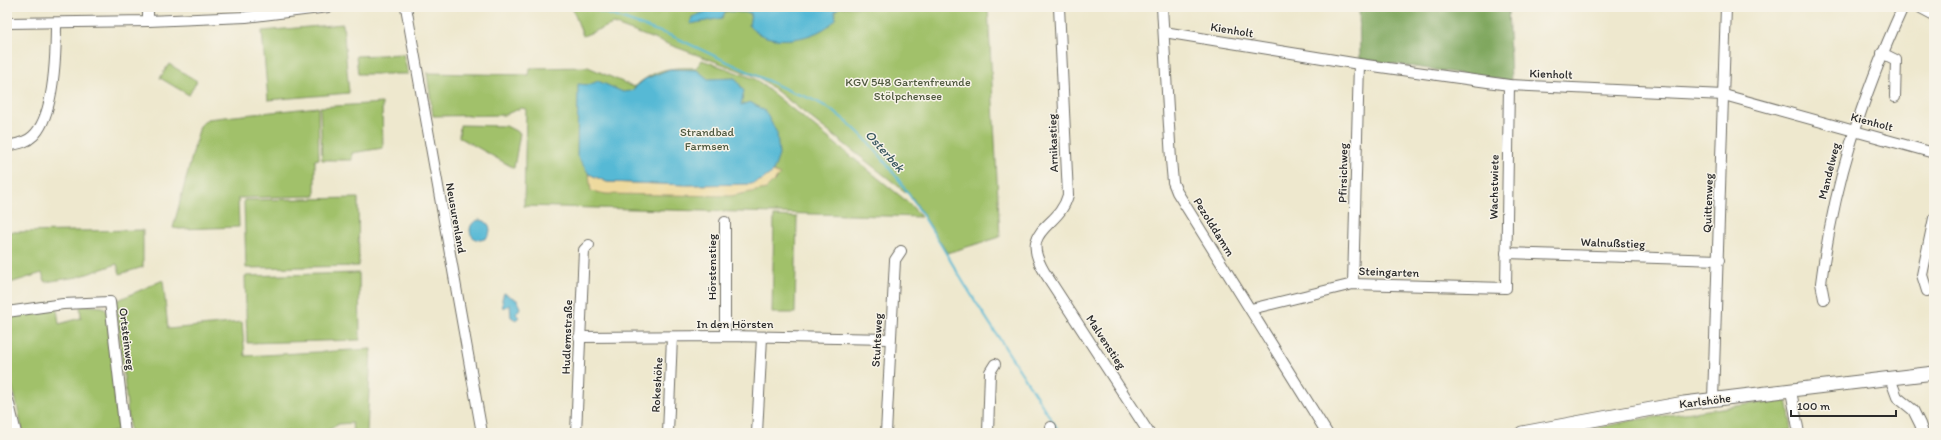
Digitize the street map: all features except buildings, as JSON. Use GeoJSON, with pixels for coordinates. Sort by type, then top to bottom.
{"type":"FeatureCollection","features":[{"type":"Feature","properties":{"kind":"main road","name":"Karlshöhe"},"geometry":{"type":"LineString","coordinates":[[1522,433],[1612,415],[1713,399],[1791,392],[1934,372]]}},
{"type":"Feature","properties":{"kind":"street"},"geometry":{"type":"LineString","coordinates":[[148,7],[148,21]]}},
{"type":"Feature","properties":{"kind":"street"},"geometry":{"type":"LineString","coordinates":[[7,23],[148,21],[246,17],[328,7]]}},
{"type":"Feature","properties":{"kind":"street","name":"Neusurenland"},"geometry":{"type":"LineString","coordinates":[[406,7],[482,433]]}},
{"type":"Feature","properties":{"kind":"street","name":"Arnikastieg"},"geometry":{"type":"LineString","coordinates":[[1040,265],[1035,252],[1041,229],[1062,210],[1068,195],[1059,7]]}},
{"type":"Feature","properties":{"kind":"street","name":"Pezolddamm"},"geometry":{"type":"LineString","coordinates":[[1162,7],[1174,182],[1177,192],[1328,433]]}},
{"type":"Feature","properties":{"kind":"street","name":"Quittenweg"},"geometry":{"type":"LineString","coordinates":[[1713,399],[1719,260],[1726,7]]}},
{"type":"Feature","properties":{"kind":"street","name":"Mandelweg"},"geometry":{"type":"LineString","coordinates":[[1824,299],[1821,283],[1832,212],[1853,131],[1882,53],[1903,7]]}},
{"type":"Feature","properties":{"kind":"street"},"geometry":{"type":"LineString","coordinates":[[1919,7],[1934,15]]}},
{"type":"Feature","properties":{"kind":"street"},"geometry":{"type":"LineString","coordinates":[[7,146],[19,144],[33,137],[44,118],[51,91],[55,63],[56,23]]}},
{"type":"Feature","properties":{"kind":"street","name":"Kienholt"},"geometry":{"type":"LineString","coordinates":[[1164,32],[1359,64],[1509,85],[1724,95],[1934,153]]}},
{"type":"Feature","properties":{"kind":"street"},"geometry":{"type":"LineString","coordinates":[[1882,53],[1896,60],[1895,97]]}},
{"type":"Feature","properties":{"kind":"street","name":"Pfirsichweg"},"geometry":{"type":"LineString","coordinates":[[1353,284],[1359,64]]}},
{"type":"Feature","properties":{"kind":"street","name":"Wachstwiete"},"geometry":{"type":"LineString","coordinates":[[1506,288],[1509,85]]}},
{"type":"Feature","properties":{"kind":"street"},"geometry":{"type":"LineString","coordinates":[[1927,292],[1922,275],[1934,218]]}},
{"type":"Feature","properties":{"kind":"street","name":"Hörstenstieg"},"geometry":{"type":"LineString","coordinates":[[725,222],[725,336]]}},
{"type":"Feature","properties":{"kind":"street","name":"Hudlemstraße"},"geometry":{"type":"LineString","coordinates":[[576,433],[584,250],[589,245]]}},
{"type":"Feature","properties":{"kind":"street","name":"Stuhtsweg"},"geometry":{"type":"LineString","coordinates":[[886,433],[895,260],[901,251]]}},
{"type":"Feature","properties":{"kind":"street","name":"Walnußstieg"},"geometry":{"type":"LineString","coordinates":[[1506,253],[1719,260]]}},
{"type":"Feature","properties":{"kind":"street","name":"Malvenstieg"},"geometry":{"type":"LineString","coordinates":[[1040,265],[1149,433]]}},
{"type":"Feature","properties":{"kind":"street","name":"Steingarten"},"geometry":{"type":"LineString","coordinates":[[1251,309],[1353,284],[1506,288]]}},
{"type":"Feature","properties":{"kind":"street","name":"Ortsteinweg"},"geometry":{"type":"LineString","coordinates":[[7,312],[63,304],[110,302],[125,433]]}},
{"type":"Feature","properties":{"kind":"street","name":"In den Hörsten"},"geometry":{"type":"LineString","coordinates":[[579,337],[725,336],[890,339]]}},
{"type":"Feature","properties":{"kind":"street","name":"Rokeshöhe"},"geometry":{"type":"LineString","coordinates":[[668,433],[672,337]]}},
{"type":"Feature","properties":{"kind":"street"},"geometry":{"type":"LineString","coordinates":[[757,433],[762,337]]}},
{"type":"Feature","properties":{"kind":"street"},"geometry":{"type":"LineString","coordinates":[[988,433],[990,372],[995,364]]}},
{"type":"Feature","properties":{"kind":"street"},"geometry":{"type":"LineString","coordinates":[[1890,378],[1897,397],[1913,410],[1923,433]]}},
{"type":"Feature","properties":{"kind":"street"},"geometry":{"type":"LineString","coordinates":[[1791,392],[1799,433]]}},
{"type":"Feature","properties":{"kind":"street"},"geometry":{"type":"LineString","coordinates":[[7,396],[16,433]]}},
{"type":"Feature","properties":{"kind":"green space","name":"KGV 548 Gartenfreunde Stölpchensee"},"geometry":{"type":"Polygon","coordinates":[[[572,7],[988,7],[1000,237],[947,253],[912,197],[760,78],[613,24],[583,36],[572,7]]]}},
{"type":"Feature","properties":{"kind":"green space"},"geometry":{"type":"Polygon","coordinates":[[[1359,7],[1508,7],[1511,81],[1360,59],[1359,7]]]}},
{"type":"Feature","properties":{"kind":"green space"},"geometry":{"type":"Polygon","coordinates":[[[343,24],[349,93],[268,100],[262,31],[343,24]]]}},
{"type":"Feature","properties":{"kind":"green space"},"geometry":{"type":"Polygon","coordinates":[[[403,54],[408,74],[358,74],[356,56],[403,54]]]}},
{"type":"Feature","properties":{"kind":"green space","name":"Strandbad Farmsen"},"geometry":{"type":"Polygon","coordinates":[[[702,60],[755,79],[909,203],[921,217],[524,206],[526,109],[521,108],[504,115],[433,116],[427,73],[529,75],[530,68],[588,67],[634,87],[649,76],[663,70],[696,68],[702,60]]]}},
{"type":"Feature","properties":{"kind":"green space"},"geometry":{"type":"Polygon","coordinates":[[[169,64],[197,81],[189,95],[160,78],[169,64]]]}},
{"type":"Feature","properties":{"kind":"green space"},"geometry":{"type":"Polygon","coordinates":[[[382,103],[383,148],[352,153],[352,160],[322,160],[320,107],[382,103]]]}},
{"type":"Feature","properties":{"kind":"green space"},"geometry":{"type":"Polygon","coordinates":[[[318,107],[319,159],[315,160],[315,196],[238,198],[239,227],[173,228],[200,126],[207,119],[318,107]]]}},
{"type":"Feature","properties":{"kind":"green space"},"geometry":{"type":"Polygon","coordinates":[[[460,125],[506,126],[520,133],[514,168],[459,137],[460,125]]]}},
{"type":"Feature","properties":{"kind":"green space"},"geometry":{"type":"Polygon","coordinates":[[[358,198],[359,266],[246,268],[244,200],[358,198]]]}},
{"type":"Feature","properties":{"kind":"green space"},"geometry":{"type":"Polygon","coordinates":[[[774,216],[797,217],[795,313],[772,313],[774,216]]]}},
{"type":"Feature","properties":{"kind":"green space"},"geometry":{"type":"Polygon","coordinates":[[[143,230],[143,267],[120,274],[117,264],[78,277],[45,282],[42,273],[7,284],[7,232],[143,230]]]}},
{"type":"Feature","properties":{"kind":"green space"},"geometry":{"type":"Polygon","coordinates":[[[359,273],[360,340],[247,343],[245,276],[359,273]]]}},
{"type":"Feature","properties":{"kind":"green space"},"geometry":{"type":"Polygon","coordinates":[[[163,280],[168,329],[242,322],[245,356],[371,349],[367,433],[353,433],[352,423],[339,424],[325,432],[130,433],[116,301],[163,280]]]}},
{"type":"Feature","properties":{"kind":"green space"},"geometry":{"type":"Polygon","coordinates":[[[56,301],[59,324],[81,318],[80,305],[103,307],[107,312],[118,431],[109,433],[23,433],[15,396],[7,370],[7,317],[56,301]]]}},
{"type":"Feature","properties":{"kind":"green space"},"geometry":{"type":"Polygon","coordinates":[[[1787,399],[1792,430],[1772,433],[1576,433],[1634,420],[1787,399]]]}},
{"type":"Feature","properties":{"kind":"sand"},"geometry":{"type":"Polygon","coordinates":[[[773,172],[780,175],[766,189],[731,196],[606,194],[591,191],[589,174],[607,182],[688,185],[751,184],[762,180],[773,172]]]}},
{"type":"Feature","properties":{"kind":"water"},"geometry":{"type":"Polygon","coordinates":[[[717,7],[840,7],[835,11],[836,19],[828,26],[817,32],[806,37],[780,39],[768,38],[757,33],[749,26],[751,13],[726,11],[722,18],[690,24],[692,17],[717,7]]]}},
{"type":"Feature","properties":{"kind":"water"},"geometry":{"type":"Polygon","coordinates":[[[670,69],[697,70],[708,79],[735,78],[744,91],[741,105],[750,102],[765,111],[777,133],[779,155],[773,172],[762,180],[751,184],[688,185],[607,182],[589,174],[577,156],[578,84],[589,85],[598,81],[623,92],[631,91],[645,79],[670,69]]]}},
{"type":"Feature","properties":{"kind":"water"},"geometry":{"type":"Polygon","coordinates":[[[480,220],[487,223],[490,230],[487,237],[480,240],[473,237],[470,230],[473,223],[480,220]]]}},
{"type":"Feature","properties":{"kind":"water"},"geometry":{"type":"Polygon","coordinates":[[[504,293],[517,300],[520,308],[516,314],[519,317],[516,320],[511,317],[510,305],[503,308],[502,299],[504,293]]]}},
{"type":"Feature","properties":{"kind":"waterway","name":"Osterbek"},"geometry":{"type":"LineString","coordinates":[[588,7],[672,36],[794,93],[821,104],[847,122],[871,145],[893,172],[914,202],[965,285],[1060,433]]}}]}
